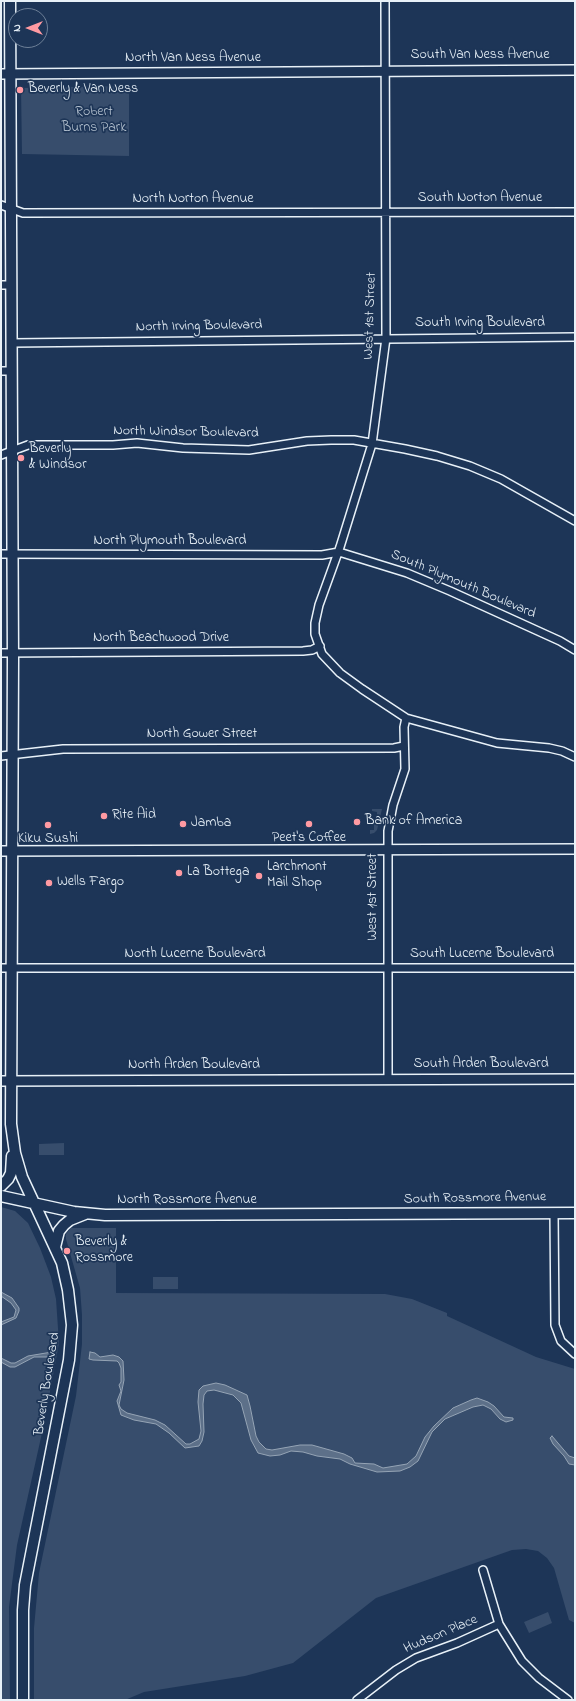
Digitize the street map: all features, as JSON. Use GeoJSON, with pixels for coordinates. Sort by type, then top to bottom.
{"type":"FeatureCollection","features":[{"type":"Feature","properties":{"kind":"main road","name":"Beverly Boulevard"},"geometry":{"type":"LineString","coordinates":[[10,1],[6,74],[11,209],[6,285],[12,343],[13,653],[12,851],[6,968],[6,1081],[18,1166],[62,1263],[68,1290],[72,1325],[71,1347],[25,1585],[23,1610],[23,1700]]}},
{"type":"Feature","properties":{"kind":"main road"},"geometry":{"type":"LineString","coordinates":[[1,1186],[8,1179],[11,1173],[11,1124]]}},
{"type":"Feature","properties":{"kind":"main road","name":"North Rossmore Avenue"},"geometry":{"type":"LineString","coordinates":[[1,1196],[85,1214],[376,1214]]}},
{"type":"Feature","properties":{"kind":"main road","name":"South Rossmore Avenue"},"geometry":{"type":"LineString","coordinates":[[376,1214],[575,1212]]}},
{"type":"Feature","properties":{"kind":"main road"},"geometry":{"type":"LineString","coordinates":[[55,1247],[59,1231],[64,1225],[70,1220],[85,1214]]}},
{"type":"Feature","properties":{"kind":"street","name":"West 1st Street"},"geometry":{"type":"LineString","coordinates":[[385,1],[386,338],[372,444],[339,552],[319,605],[315,623],[315,634],[322,654],[345,677],[406,718],[497,743],[549,748],[562,751],[575,757]]}},
{"type":"Feature","properties":{"kind":"street","name":"South Van Ness Avenue"},"geometry":{"type":"LineString","coordinates":[[386,71],[575,70]]}},
{"type":"Feature","properties":{"kind":"street","name":"North Van Ness Avenue"},"geometry":{"type":"LineString","coordinates":[[6,74],[386,71]]}},
{"type":"Feature","properties":{"kind":"street","name":"North Norton Avenue"},"geometry":{"type":"LineString","coordinates":[[1,205],[23,214],[386,213]]}},
{"type":"Feature","properties":{"kind":"street","name":"South Norton Avenue"},"geometry":{"type":"LineString","coordinates":[[386,213],[575,212]]}},
{"type":"Feature","properties":{"kind":"street","name":"South Irving Boulevard"},"geometry":{"type":"LineString","coordinates":[[386,338],[575,337]]}},
{"type":"Feature","properties":{"kind":"street","name":"North Irving Boulevard"},"geometry":{"type":"LineString","coordinates":[[12,343],[386,338]]}},
{"type":"Feature","properties":{"kind":"street"},"geometry":{"type":"LineString","coordinates":[[1,371],[12,371]]}},
{"type":"Feature","properties":{"kind":"street","name":"North Windsor Boulevard"},"geometry":{"type":"LineString","coordinates":[[1,454],[28,445],[113,445],[137,443],[182,448],[248,450],[307,441],[354,440],[412,450],[470,466],[501,479],[575,521]]}},
{"type":"Feature","properties":{"kind":"street","name":"North Plymouth Boulevard"},"geometry":{"type":"LineString","coordinates":[[1,554],[322,555],[339,552]]}},
{"type":"Feature","properties":{"kind":"street","name":"South Plymouth Boulevard"},"geometry":{"type":"LineString","coordinates":[[339,552],[407,573],[560,641],[575,650]]}},
{"type":"Feature","properties":{"kind":"street","name":"North Beachwood Drive"},"geometry":{"type":"LineString","coordinates":[[1,654],[304,651],[312,650],[320,646]]}},
{"type":"Feature","properties":{"kind":"street","name":"West 1st Street"},"geometry":{"type":"LineString","coordinates":[[388,1080],[387,850],[389,823],[405,769],[404,746],[406,718]]}},
{"type":"Feature","properties":{"kind":"street","name":"North Gower Street"},"geometry":{"type":"LineString","coordinates":[[1,756],[62,749],[387,748],[404,746]]}},
{"type":"Feature","properties":{"kind":"street"},"geometry":{"type":"LineString","coordinates":[[1,851],[575,849]]}},
{"type":"Feature","properties":{"kind":"street","name":"North Lucerne Boulevard"},"geometry":{"type":"LineString","coordinates":[[6,968],[388,968]]}},
{"type":"Feature","properties":{"kind":"street","name":"South Lucerne Boulevard"},"geometry":{"type":"LineString","coordinates":[[388,968],[575,968]]}},
{"type":"Feature","properties":{"kind":"street","name":"South Arden Boulevard"},"geometry":{"type":"LineString","coordinates":[[388,1080],[575,1079]]}},
{"type":"Feature","properties":{"kind":"street","name":"North Arden Boulevard"},"geometry":{"type":"LineString","coordinates":[[6,1081],[388,1080]]}},
{"type":"Feature","properties":{"kind":"street"},"geometry":{"type":"LineString","coordinates":[[554,1213],[555,1325],[561,1341],[575,1354]]}},
{"type":"Feature","properties":{"kind":"street"},"geometry":{"type":"LineString","coordinates":[[483,1570],[499,1624],[522,1661],[539,1678],[568,1700]]}},
{"type":"Feature","properties":{"kind":"street","name":"Hudson Place"},"geometry":{"type":"LineString","coordinates":[[357,1700],[396,1670],[416,1658],[457,1643],[499,1624]]}},
{"type":"Feature","properties":{"kind":"shaded area"},"geometry":{"type":"Polygon","coordinates":[[[1,798],[2,798],[1,903],[1,798]]]}},
{"type":"Feature","properties":{"kind":"shaded area"},"geometry":{"type":"Polygon","coordinates":[[[1,1292],[12,1298],[19,1308],[19,1311],[16,1318],[1,1325],[1,1322],[14,1317],[16,1310],[11,1303],[1,1296],[1,1292]]]}},
{"type":"Feature","properties":{"kind":"shaded area"},"geometry":{"type":"Polygon","coordinates":[[[52,1352],[54,1353],[54,1356],[52,1357],[34,1357],[15,1367],[10,1367],[1,1362],[1,1358],[11,1363],[15,1363],[28,1356],[52,1352]]]}},
{"type":"Feature","properties":{"kind":"shaded area"},"geometry":{"type":"Polygon","coordinates":[[[90,1352],[95,1353],[100,1357],[113,1355],[119,1357],[123,1361],[124,1380],[119,1405],[121,1409],[127,1413],[155,1420],[165,1425],[186,1444],[190,1444],[199,1439],[201,1431],[198,1402],[199,1390],[203,1386],[216,1383],[225,1385],[247,1395],[256,1436],[259,1442],[266,1449],[272,1450],[300,1445],[312,1445],[344,1454],[352,1458],[355,1463],[374,1464],[383,1468],[407,1464],[416,1456],[425,1437],[434,1426],[453,1408],[471,1400],[477,1398],[488,1402],[504,1417],[513,1418],[513,1420],[506,1422],[500,1419],[491,1409],[483,1405],[473,1407],[445,1419],[432,1432],[418,1461],[410,1467],[400,1471],[377,1472],[350,1464],[340,1459],[317,1456],[303,1452],[291,1451],[280,1455],[270,1456],[258,1453],[251,1440],[241,1403],[233,1395],[214,1390],[207,1391],[204,1395],[204,1432],[202,1441],[199,1446],[185,1448],[169,1433],[156,1424],[134,1420],[121,1415],[117,1401],[121,1391],[119,1385],[121,1382],[121,1368],[119,1363],[117,1361],[89,1359],[90,1352]]]}},
{"type":"Feature","properties":{"kind":"shaded area"},"geometry":{"type":"Polygon","coordinates":[[[552,1436],[569,1456],[575,1458],[575,1465],[569,1464],[553,1444],[550,1438],[552,1436]]]}},
{"type":"Feature","properties":{"kind":"green space","name":"Robert Burns Park"},"geometry":{"type":"Polygon","coordinates":[[[129,86],[129,156],[22,154],[21,88],[129,86]]]}},
{"type":"Feature","properties":{"kind":"green space"},"geometry":{"type":"Polygon","coordinates":[[[372,809],[382,809],[377,830],[370,834],[370,830],[374,830],[374,821],[377,821],[377,812],[372,811],[372,809]]]}},
{"type":"Feature","properties":{"kind":"green space"},"geometry":{"type":"Polygon","coordinates":[[[64,1143],[64,1155],[39,1155],[39,1144],[64,1143]]]}},
{"type":"Feature","properties":{"kind":"green space"},"geometry":{"type":"Polygon","coordinates":[[[1,1207],[15,1211],[28,1223],[40,1248],[51,1277],[56,1299],[59,1343],[44,1424],[17,1545],[9,1607],[10,1700],[1,1700],[1,1207]]]}},
{"type":"Feature","properties":{"kind":"green space"},"geometry":{"type":"Polygon","coordinates":[[[71,1228],[116,1228],[116,1293],[385,1294],[412,1299],[447,1313],[447,1316],[536,1357],[575,1369],[575,1623],[569,1620],[554,1568],[547,1558],[538,1551],[526,1549],[512,1550],[376,1598],[293,1663],[245,1676],[144,1692],[125,1700],[34,1700],[34,1628],[39,1573],[76,1396],[82,1344],[80,1288],[66,1239],[66,1234],[71,1228]]]}},
{"type":"Feature","properties":{"kind":"green space"},"geometry":{"type":"Polygon","coordinates":[[[153,1277],[178,1277],[178,1289],[153,1289],[153,1277]]]}},
{"type":"Feature","properties":{"kind":"green space"},"geometry":{"type":"Polygon","coordinates":[[[548,1612],[552,1623],[529,1633],[524,1622],[548,1612]]]}},
{"type":"Feature","properties":{"kind":"place","name":"Beverly & Van Ness"},"geometry":{"type":"Point","coordinates":[20,90]}},
{"type":"Feature","properties":{"kind":"place","name":"Beverly & Windsor"},"geometry":{"type":"Point","coordinates":[21,458]}},
{"type":"Feature","properties":{"kind":"place","name":"Rite Aid"},"geometry":{"type":"Point","coordinates":[104,816]}},
{"type":"Feature","properties":{"kind":"place","name":"Bank of America"},"geometry":{"type":"Point","coordinates":[357,822]}},
{"type":"Feature","properties":{"kind":"place","name":"Jamba"},"geometry":{"type":"Point","coordinates":[183,824]}},
{"type":"Feature","properties":{"kind":"place","name":"Peet's Coffee"},"geometry":{"type":"Point","coordinates":[309,824]}},
{"type":"Feature","properties":{"kind":"place","name":"Kiku Sushi"},"geometry":{"type":"Point","coordinates":[48,825]}},
{"type":"Feature","properties":{"kind":"place","name":"La Bottega"},"geometry":{"type":"Point","coordinates":[179,873]}},
{"type":"Feature","properties":{"kind":"place","name":"Larchmont Mail Shop"},"geometry":{"type":"Point","coordinates":[259,876]}},
{"type":"Feature","properties":{"kind":"place","name":"Wells Fargo"},"geometry":{"type":"Point","coordinates":[49,883]}},
{"type":"Feature","properties":{"kind":"place","name":"Beverly & Rossmore"},"geometry":{"type":"Point","coordinates":[67,1251]}}]}
